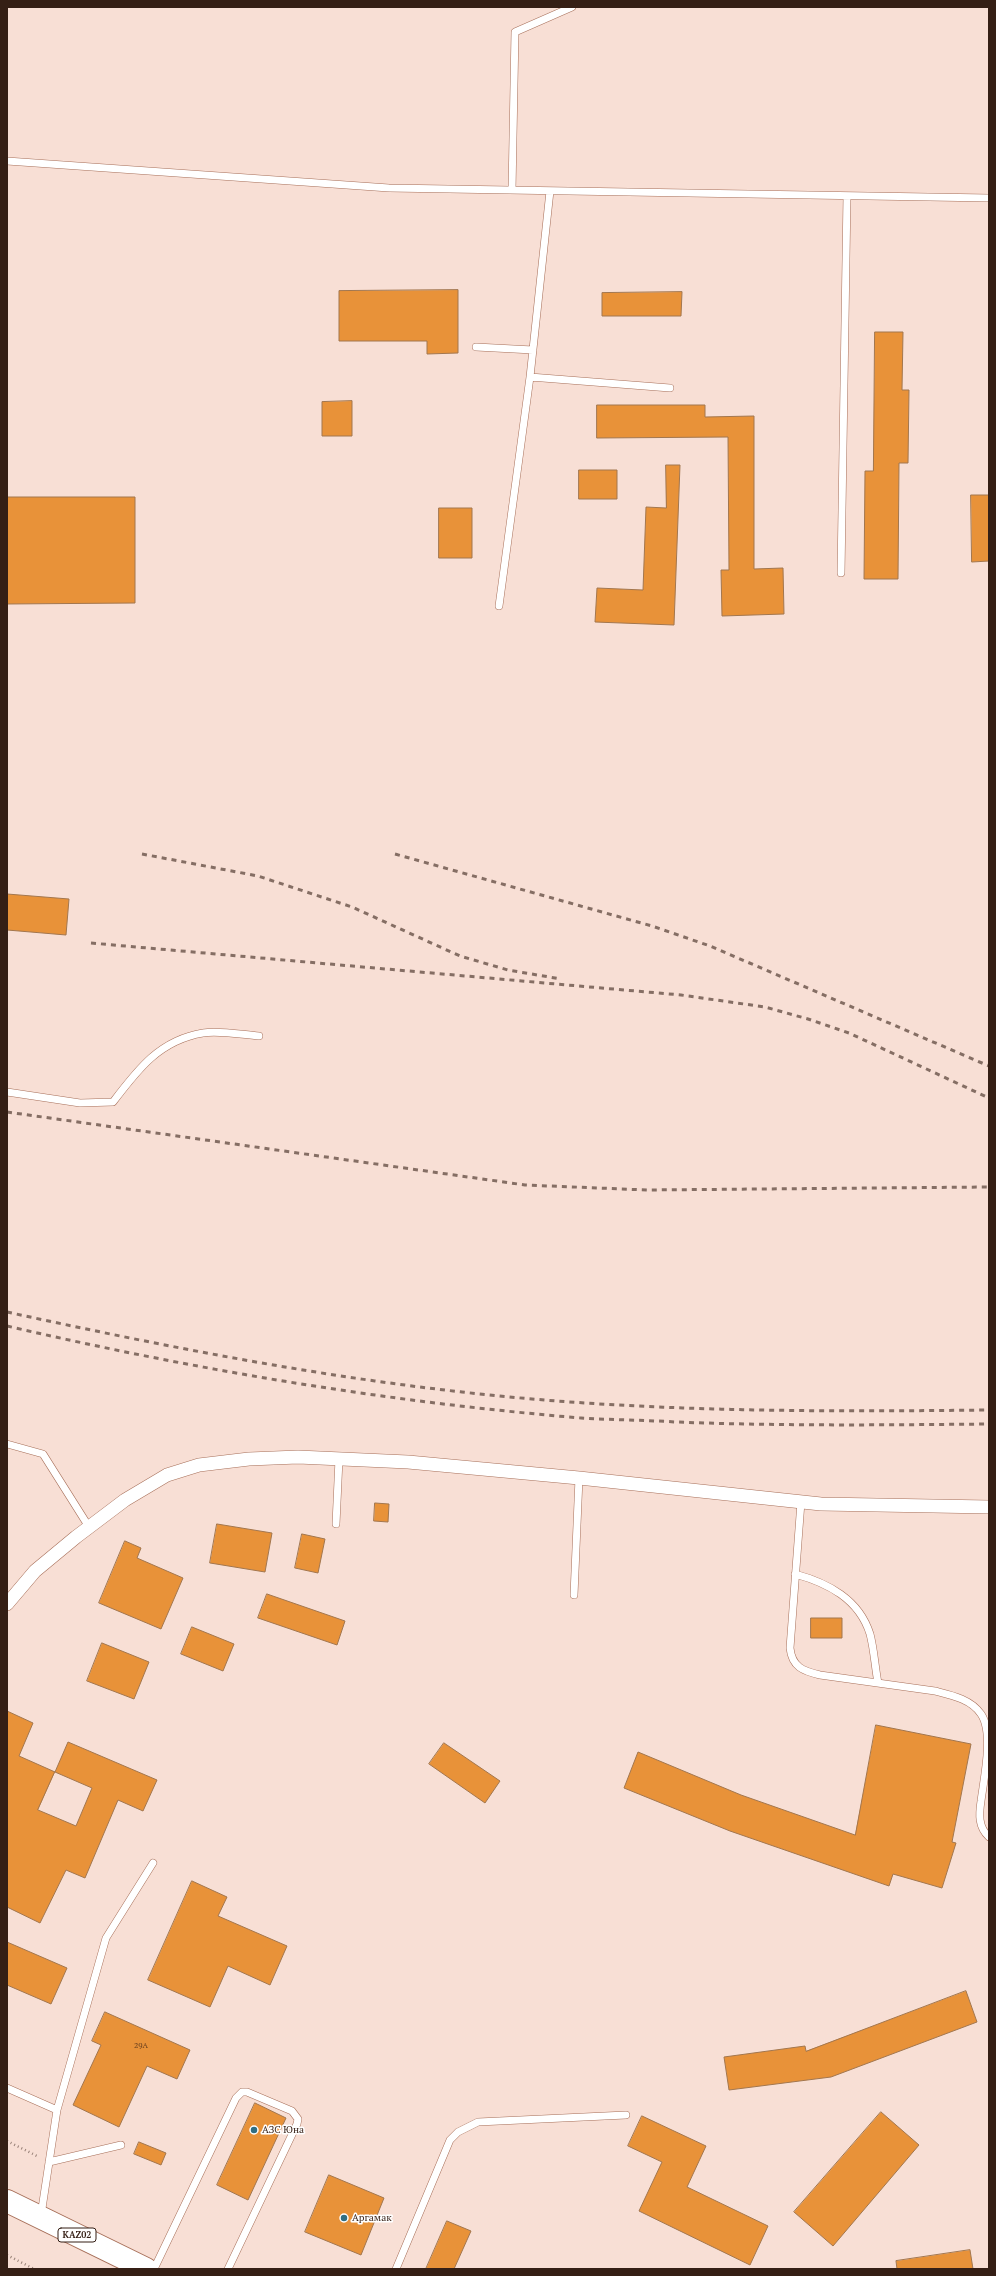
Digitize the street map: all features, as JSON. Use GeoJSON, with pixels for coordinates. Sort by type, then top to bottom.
{"type":"FeatureCollection","features":[{"type":"Feature","properties":{"kind":"highway","name":"KАZ02"},"geometry":{"type":"LineString","coordinates":[[7,2201],[146,2269]]}},
{"type":"Feature","properties":{"kind":"street"},"geometry":{"type":"LineString","coordinates":[[7,1604],[35,1571],[125,1500],[167,1475],[199,1465],[249,1458],[339,1459],[408,1462],[579,1478],[821,1504],[989,1507]]}},
{"type":"Feature","properties":{"kind":"lane"},"geometry":{"type":"LineString","coordinates":[[512,190],[515,32],[572,7]]}},
{"type":"Feature","properties":{"kind":"lane"},"geometry":{"type":"LineString","coordinates":[[7,161],[389,188],[989,198]]}},
{"type":"Feature","properties":{"kind":"lane"},"geometry":{"type":"LineString","coordinates":[[499,606],[530,377],[550,191]]}},
{"type":"Feature","properties":{"kind":"lane"},"geometry":{"type":"LineString","coordinates":[[840,573],[847,196]]}},
{"type":"Feature","properties":{"kind":"lane"},"geometry":{"type":"LineString","coordinates":[[476,347],[533,350]]}},
{"type":"Feature","properties":{"kind":"lane"},"geometry":{"type":"LineString","coordinates":[[530,377],[670,388]]}},
{"type":"Feature","properties":{"kind":"lane"},"geometry":{"type":"LineString","coordinates":[[7,1092],[80,1103],[113,1102],[134,1074],[166,1044],[204,1032],[259,1036]]}},
{"type":"Feature","properties":{"kind":"lane"},"geometry":{"type":"LineString","coordinates":[[7,1444],[43,1454],[89,1527]]}},
{"type":"Feature","properties":{"kind":"lane"},"geometry":{"type":"LineString","coordinates":[[336,1524],[339,1459]]}},
{"type":"Feature","properties":{"kind":"lane"},"geometry":{"type":"LineString","coordinates":[[574,1595],[579,1478]]}},
{"type":"Feature","properties":{"kind":"lane"},"geometry":{"type":"LineString","coordinates":[[801,1502],[790,1648],[793,1661],[798,1668],[820,1675],[952,1695],[969,1703],[981,1714],[986,1731],[986,1757],[979,1816],[982,1829],[989,1837]]}},
{"type":"Feature","properties":{"kind":"lane"},"geometry":{"type":"LineString","coordinates":[[795,1574],[819,1581],[834,1588],[846,1598],[860,1614],[870,1634],[878,1683]]}},
{"type":"Feature","properties":{"kind":"lane"},"geometry":{"type":"LineString","coordinates":[[40,2217],[57,2110],[106,1938],[154,1863]]}},
{"type":"Feature","properties":{"kind":"lane"},"geometry":{"type":"LineString","coordinates":[[7,2088],[57,2110]]}},
{"type":"Feature","properties":{"kind":"lane"},"geometry":{"type":"LineString","coordinates":[[154,2269],[236,2098],[242,2092],[247,2092],[292,2111],[298,2119],[298,2124],[228,2269]]}},
{"type":"Feature","properties":{"kind":"lane"},"geometry":{"type":"LineString","coordinates":[[396,2269],[446,2150],[458,2132],[478,2122],[626,2115]]}},
{"type":"Feature","properties":{"kind":"lane"},"geometry":{"type":"LineString","coordinates":[[49,2162],[121,2145]]}},
{"type":"Feature","properties":{"kind":"path"},"geometry":{"type":"LineString","coordinates":[[7,2141],[49,2162]]}},
{"type":"Feature","properties":{"kind":"path"},"geometry":{"type":"LineString","coordinates":[[7,2255],[34,2269]]}},
{"type":"Feature","properties":{"kind":"building"},"geometry":{"type":"Polygon","coordinates":[[[458,290],[458,353],[427,354],[427,341],[339,341],[339,291],[458,290]]]}},
{"type":"Feature","properties":{"kind":"building"},"geometry":{"type":"Polygon","coordinates":[[[682,292],[681,316],[602,316],[602,293],[682,292]]]}},
{"type":"Feature","properties":{"kind":"building"},"geometry":{"type":"Polygon","coordinates":[[[875,332],[903,332],[902,390],[909,390],[908,463],[899,463],[898,579],[864,579],[865,471],[873,471],[875,332]]]}},
{"type":"Feature","properties":{"kind":"building"},"geometry":{"type":"Polygon","coordinates":[[[352,401],[352,436],[322,436],[322,402],[352,401]]]}},
{"type":"Feature","properties":{"kind":"building"},"geometry":{"type":"Polygon","coordinates":[[[597,405],[705,405],[705,417],[754,416],[754,569],[783,568],[784,614],[722,616],[721,570],[729,570],[728,437],[597,438],[597,405]]]}},
{"type":"Feature","properties":{"kind":"building"},"geometry":{"type":"Polygon","coordinates":[[[666,465],[680,465],[674,625],[595,622],[597,588],[643,590],[646,507],[666,508],[666,465]]]}},
{"type":"Feature","properties":{"kind":"building"},"geometry":{"type":"Polygon","coordinates":[[[579,470],[617,470],[617,499],[579,499],[579,470]]]}},
{"type":"Feature","properties":{"kind":"building"},"geometry":{"type":"Polygon","coordinates":[[[971,495],[989,495],[989,561],[972,562],[971,495]]]}},
{"type":"Feature","properties":{"kind":"building"},"geometry":{"type":"Polygon","coordinates":[[[7,497],[135,497],[135,603],[7,604],[7,497]]]}},
{"type":"Feature","properties":{"kind":"building"},"geometry":{"type":"Polygon","coordinates":[[[439,508],[472,508],[472,558],[439,558],[439,508]]]}},
{"type":"Feature","properties":{"kind":"building"},"geometry":{"type":"Polygon","coordinates":[[[7,894],[69,899],[66,935],[7,930],[7,894]]]}},
{"type":"Feature","properties":{"kind":"building"},"geometry":{"type":"Polygon","coordinates":[[[375,1503],[389,1504],[388,1522],[374,1521],[375,1503]]]}},
{"type":"Feature","properties":{"kind":"building"},"geometry":{"type":"Polygon","coordinates":[[[217,1524],[272,1533],[265,1572],[210,1563],[217,1524]]]}},
{"type":"Feature","properties":{"kind":"building"},"geometry":{"type":"Polygon","coordinates":[[[302,1534],[325,1539],[318,1573],[295,1568],[302,1534]]]}},
{"type":"Feature","properties":{"kind":"building"},"geometry":{"type":"Polygon","coordinates":[[[125,1541],[141,1548],[137,1558],[183,1578],[161,1629],[99,1603],[125,1541]]]}},
{"type":"Feature","properties":{"kind":"building"},"geometry":{"type":"Polygon","coordinates":[[[267,1594],[345,1621],[337,1645],[258,1618],[267,1594]]]}},
{"type":"Feature","properties":{"kind":"building"},"geometry":{"type":"Polygon","coordinates":[[[811,1618],[842,1618],[842,1638],[811,1638],[811,1618]]]}},
{"type":"Feature","properties":{"kind":"building"},"geometry":{"type":"Polygon","coordinates":[[[192,1627],[234,1644],[223,1671],[181,1654],[192,1627]]]}},
{"type":"Feature","properties":{"kind":"building"},"geometry":{"type":"Polygon","coordinates":[[[102,1643],[149,1662],[134,1699],[87,1681],[102,1643]]]}},
{"type":"Feature","properties":{"kind":"building"},"geometry":{"type":"Polygon","coordinates":[[[7,1711],[33,1723],[19,1756],[55,1772],[68,1742],[157,1780],[143,1811],[118,1800],[85,1878],[66,1870],[40,1923],[7,1907],[7,1711]],[[55,1772],[38,1810],[76,1826],[92,1788],[55,1772]]]}},
{"type":"Feature","properties":{"kind":"building"},"geometry":{"type":"Polygon","coordinates":[[[876,1725],[971,1744],[952,1842],[956,1843],[942,1888],[893,1874],[889,1886],[730,1831],[624,1788],[638,1752],[741,1795],[855,1835],[876,1725]]]}},
{"type":"Feature","properties":{"kind":"building"},"geometry":{"type":"Polygon","coordinates":[[[444,1743],[500,1781],[485,1803],[429,1764],[444,1743]]]}},
{"type":"Feature","properties":{"kind":"building"},"geometry":{"type":"Polygon","coordinates":[[[192,1881],[227,1897],[218,1916],[287,1946],[270,1985],[228,1966],[210,2007],[148,1980],[192,1881]]]}},
{"type":"Feature","properties":{"kind":"building"},"geometry":{"type":"Polygon","coordinates":[[[7,1942],[67,1968],[51,2004],[7,1985],[7,1942]]]}},
{"type":"Feature","properties":{"kind":"building"},"geometry":{"type":"Polygon","coordinates":[[[966,1991],[977,2022],[831,2077],[729,2090],[724,2057],[805,2046],[806,2051],[966,1991]]]}},
{"type":"Feature","properties":{"kind":"building"},"geometry":{"type":"Polygon","coordinates":[[[105,2012],[190,2050],[177,2079],[147,2066],[119,2127],[73,2105],[101,2045],[92,2041],[105,2012]]]}},
{"type":"Feature","properties":{"kind":"building"},"geometry":{"type":"Polygon","coordinates":[[[255,2103],[286,2118],[248,2200],[217,2185],[255,2103]]]}},
{"type":"Feature","properties":{"kind":"building"},"geometry":{"type":"Polygon","coordinates":[[[881,2112],[919,2145],[833,2246],[794,2212],[881,2112]]]}},
{"type":"Feature","properties":{"kind":"building"},"geometry":{"type":"Polygon","coordinates":[[[642,2116],[706,2146],[687,2187],[768,2226],[750,2265],[639,2211],[662,2162],[628,2146],[642,2116]]]}},
{"type":"Feature","properties":{"kind":"building"},"geometry":{"type":"Polygon","coordinates":[[[139,2142],[166,2153],[161,2165],[134,2154],[139,2142]]]}},
{"type":"Feature","properties":{"kind":"building"},"geometry":{"type":"Polygon","coordinates":[[[329,2175],[384,2198],[361,2255],[305,2232],[329,2175]]]}},
{"type":"Feature","properties":{"kind":"building"},"geometry":{"type":"Polygon","coordinates":[[[447,2221],[471,2231],[454,2269],[426,2269],[447,2221]]]}},
{"type":"Feature","properties":{"kind":"building"},"geometry":{"type":"Polygon","coordinates":[[[970,2250],[973,2269],[897,2269],[896,2261],[970,2250]]]}},
{"type":"Feature","properties":{"kind":"railway"},"geometry":{"type":"LineString","coordinates":[[142,854],[258,876],[352,907],[460,956],[508,970],[561,979]]}},
{"type":"Feature","properties":{"kind":"railway"},"geometry":{"type":"LineString","coordinates":[[395,854],[652,926],[710,946],[989,1066]]}},
{"type":"Feature","properties":{"kind":"railway"},"geometry":{"type":"LineString","coordinates":[[91,943],[681,995],[765,1007],[808,1019],[849,1033],[989,1098]]}},
{"type":"Feature","properties":{"kind":"railway"},"geometry":{"type":"LineString","coordinates":[[7,1112],[525,1185],[647,1190],[989,1187]]}},
{"type":"Feature","properties":{"kind":"railway"},"geometry":{"type":"LineString","coordinates":[[7,1312],[120,1336],[291,1368],[405,1385],[528,1399],[593,1404],[725,1409],[857,1411],[989,1410]]}},
{"type":"Feature","properties":{"kind":"railway"},"geometry":{"type":"LineString","coordinates":[[7,1326],[149,1357],[221,1370],[364,1393],[508,1411],[581,1418],[715,1423],[832,1425],[989,1424]]}},
{"type":"Feature","properties":{"kind":"place","name":"АЗС Юна"},"geometry":{"type":"Point","coordinates":[254,2130]}},
{"type":"Feature","properties":{"kind":"place","name":"Аргамак"},"geometry":{"type":"Point","coordinates":[344,2218]}}]}
